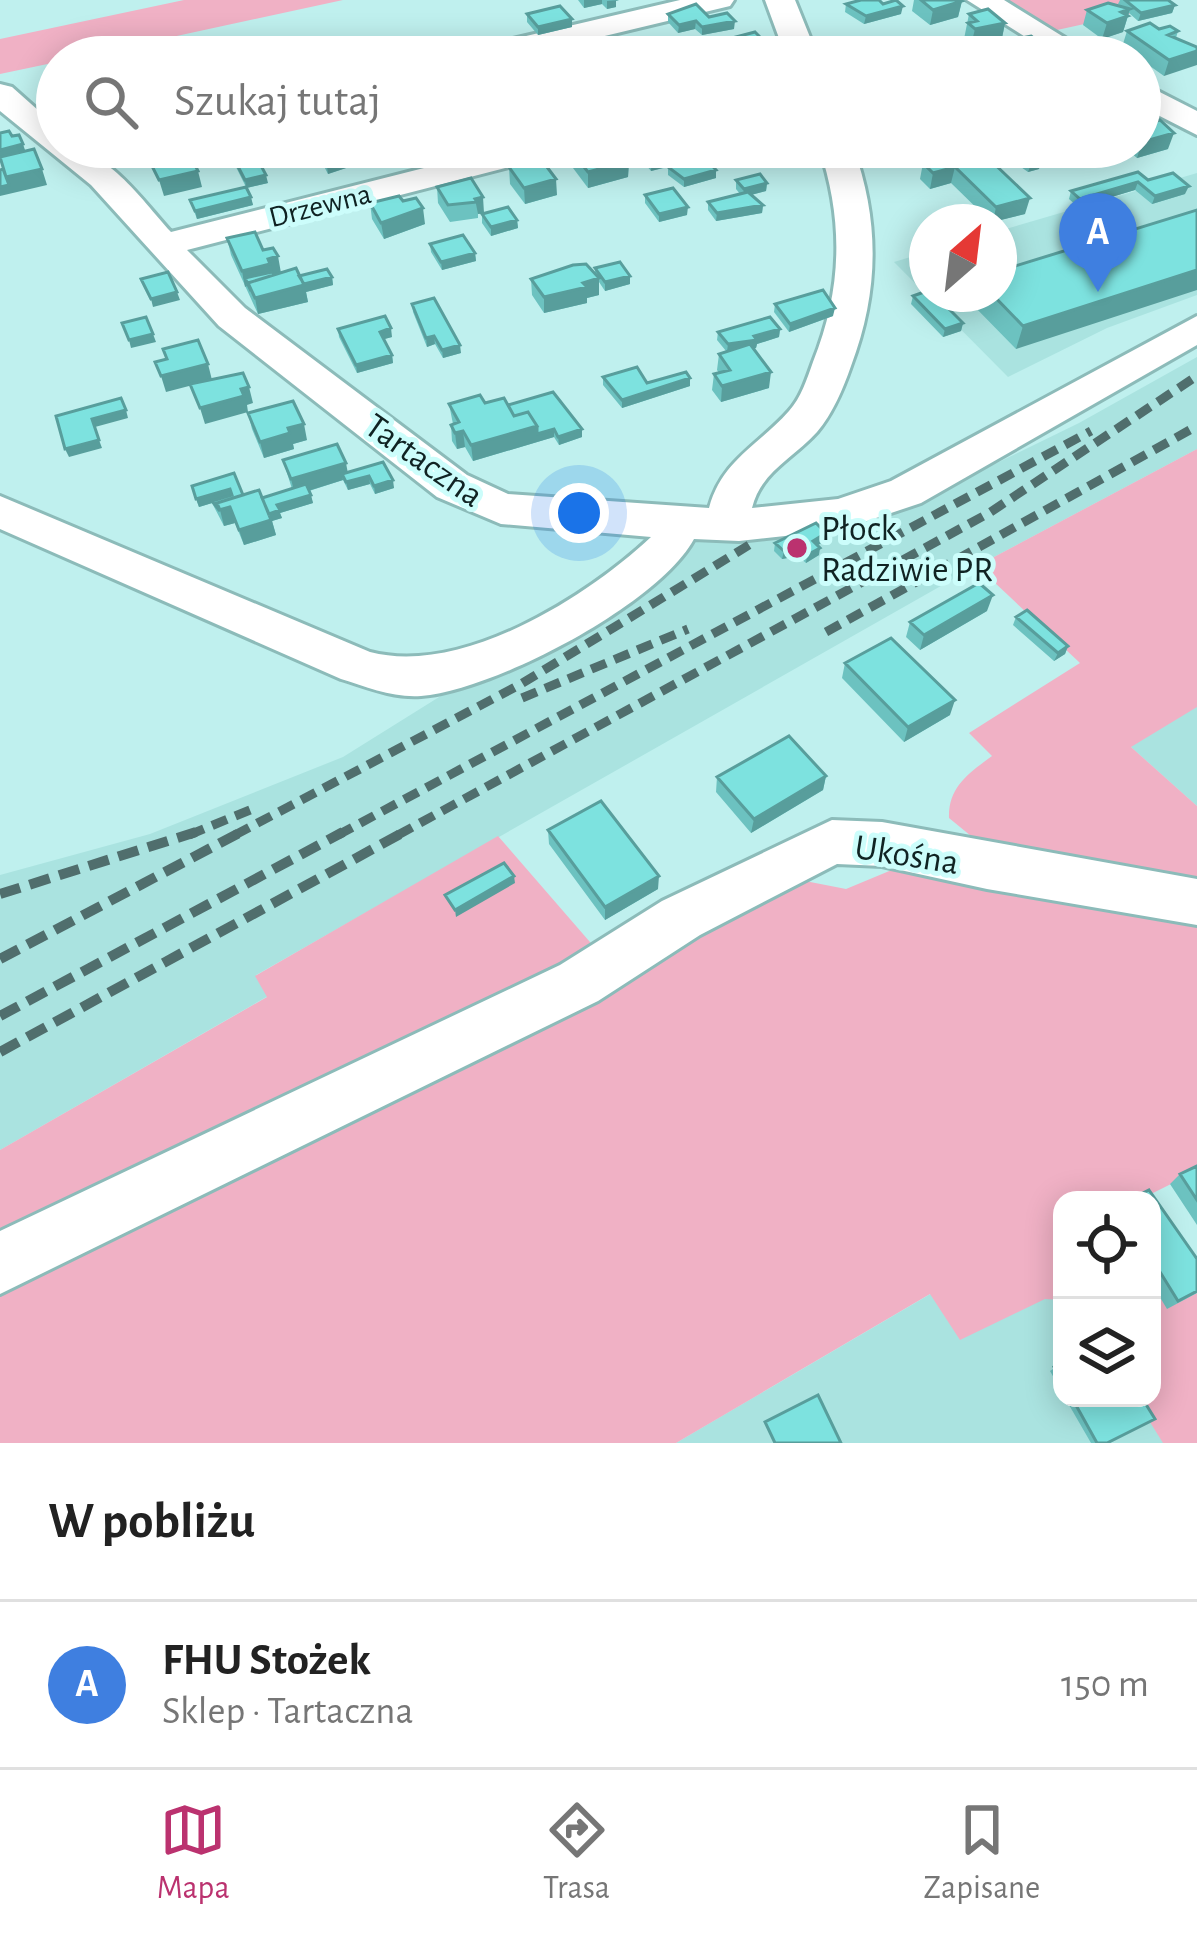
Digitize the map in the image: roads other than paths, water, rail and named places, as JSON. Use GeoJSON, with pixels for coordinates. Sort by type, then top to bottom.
{"type":"FeatureCollection","features":[{"type":"Feature","properties":{"kind":"street"},"geometry":{"type":"LineString","coordinates":[[566,36],[719,0]]}},
{"type":"Feature","properties":{"kind":"street"},"geometry":{"type":"LineString","coordinates":[[780,0],[794,36]]}},
{"type":"Feature","properties":{"kind":"street"},"geometry":{"type":"LineString","coordinates":[[982,0],[1044,36]]}},
{"type":"Feature","properties":{"kind":"street","name":"Tartaczna"},"geometry":{"type":"LineString","coordinates":[[0,94],[36,122]]}},
{"type":"Feature","properties":{"kind":"street"},"geometry":{"type":"LineString","coordinates":[[1161,104],[1197,125]]}},
{"type":"Feature","properties":{"kind":"street","name":"Tartaczna"},"geometry":{"type":"LineString","coordinates":[[92,168],[232,317],[467,495],[501,509],[727,525],[878,505],[1197,328]]}},
{"type":"Feature","properties":{"kind":"street","name":"Drzewna"},"geometry":{"type":"LineString","coordinates":[[163,245],[466,168]]}},
{"type":"Feature","properties":{"kind":"street"},"geometry":{"type":"LineString","coordinates":[[727,525],[733,488],[814,406],[853,310],[858,245],[843,168]]}},
{"type":"Feature","properties":{"kind":"street"},"geometry":{"type":"LineString","coordinates":[[0,511],[357,666],[399,677],[460,670],[571,619],[664,551],[680,525]]}},
{"type":"Feature","properties":{"kind":"street","name":"Ukośna"},"geometry":{"type":"LineString","coordinates":[[0,1263],[579,983],[681,918],[832,842],[882,844],[987,867],[1197,902]]}},
{"type":"Feature","properties":{"kind":"railway"},"geometry":{"type":"LineString","coordinates":[[398,835],[989,513],[1197,376]]}},
{"type":"Feature","properties":{"kind":"railway"},"geometry":{"type":"LineString","coordinates":[[826,632],[1197,426]]}},
{"type":"Feature","properties":{"kind":"railway"},"geometry":{"type":"LineString","coordinates":[[338,835],[1091,431]]}},
{"type":"Feature","properties":{"kind":"railway"},"geometry":{"type":"LineString","coordinates":[[235,835],[521,684],[749,545]]}},
{"type":"Feature","properties":{"kind":"railway"},"geometry":{"type":"LineString","coordinates":[[522,698],[688,629]]}},
{"type":"Feature","properties":{"kind":"railway"},"geometry":{"type":"LineString","coordinates":[[189,835],[250,810]]}},
{"type":"Feature","properties":{"kind":"railway"},"geometry":{"type":"LineString","coordinates":[[0,894],[196,832]]}},
{"type":"Feature","properties":{"kind":"railway"},"geometry":{"type":"LineString","coordinates":[[0,959],[241,832]]}},
{"type":"Feature","properties":{"kind":"railway"},"geometry":{"type":"LineString","coordinates":[[0,1016],[343,832]]}},
{"type":"Feature","properties":{"kind":"railway"},"geometry":{"type":"LineString","coordinates":[[0,1052],[404,832]]}},
{"type":"Feature","properties":{"kind":"place","name":"FHU Stożek"},"geometry":{"type":"Point","coordinates":[1098,292]}},
{"type":"Feature","properties":{"kind":"place","name":"Płock Radziwie PR"},"geometry":{"type":"Point","coordinates":[797,548]}}]}
